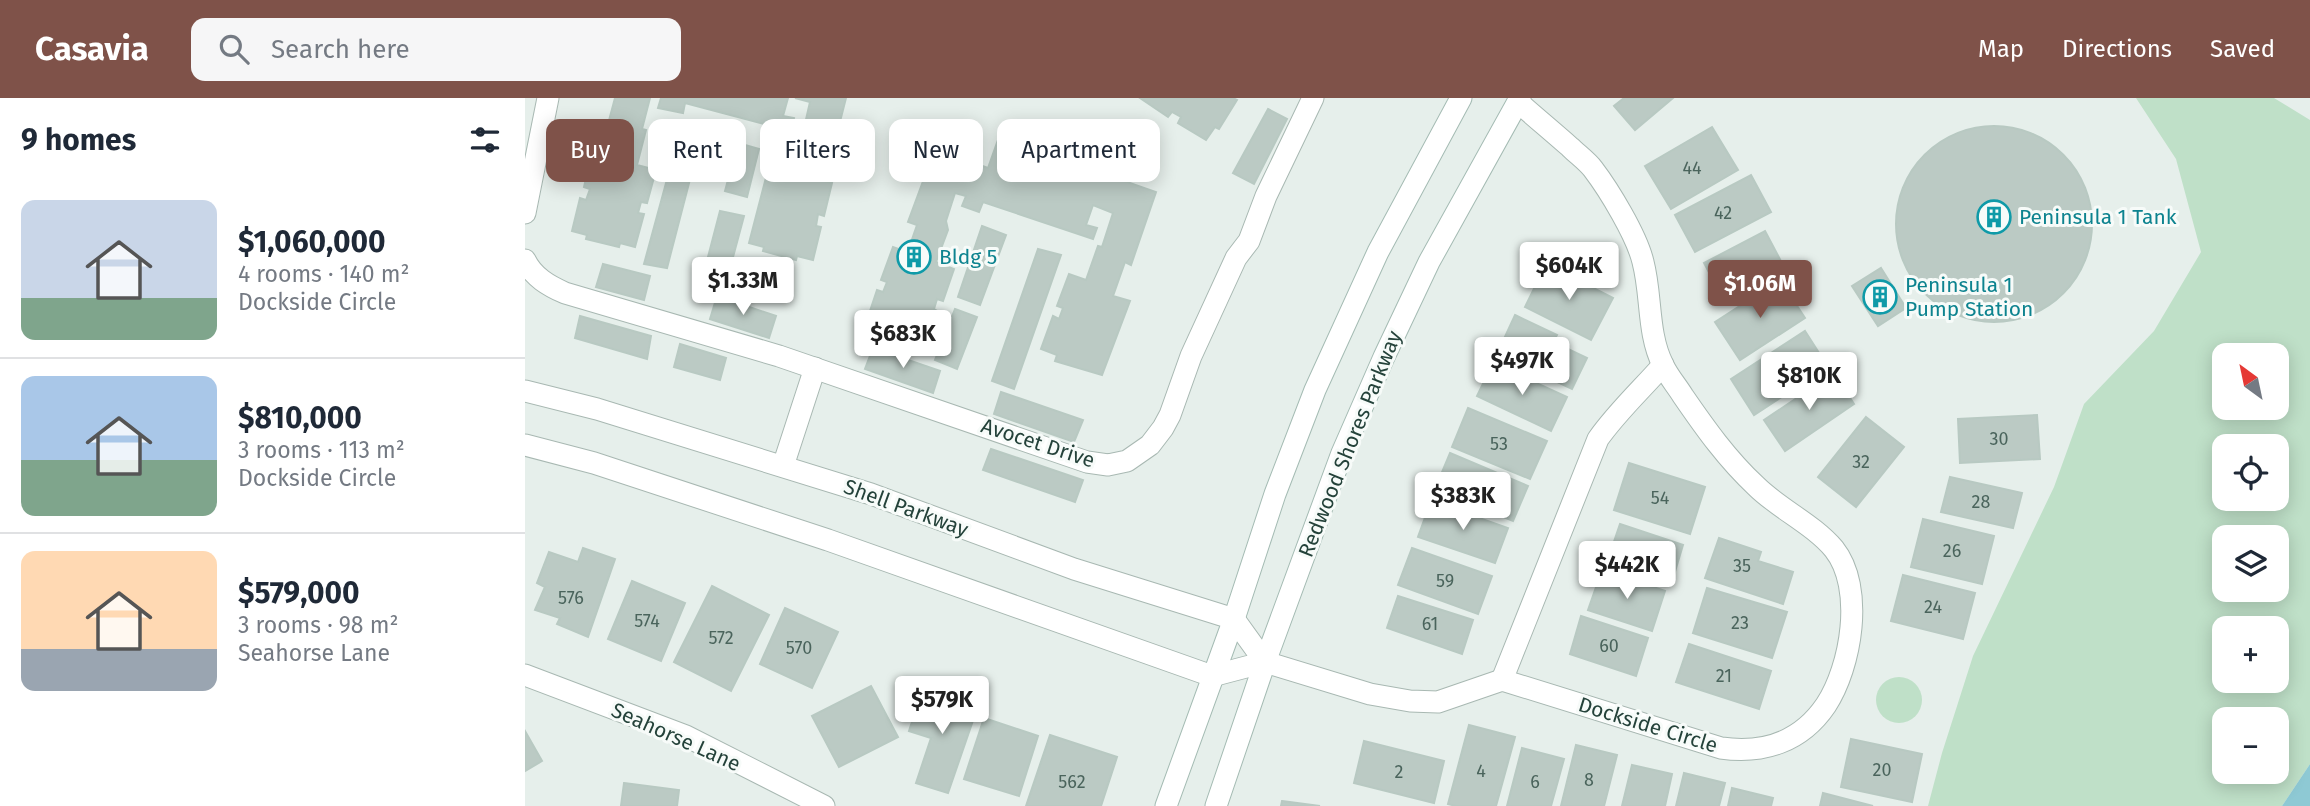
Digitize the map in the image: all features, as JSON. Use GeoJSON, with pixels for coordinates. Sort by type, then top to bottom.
{"type":"FeatureCollection","features":[{"type":"Feature","properties":{"kind":"street"},"geometry":{"type":"LineString","coordinates":[[525,213],[548,98]]}},
{"type":"Feature","properties":{"kind":"street","name":"Avocet Drive"},"geometry":{"type":"LineString","coordinates":[[525,260],[544,283],[565,293],[815,368],[1087,462],[1108,465],[1135,457],[1157,437],[1170,415],[1191,356],[1236,258],[1249,241],[1266,196],[1313,98]]}},
{"type":"Feature","properties":{"kind":"street"},"geometry":{"type":"LineString","coordinates":[[1166,806],[1234,619],[1275,495],[1315,390],[1378,252],[1461,98]]}},
{"type":"Feature","properties":{"kind":"street","name":"Dockside Circle"},"geometry":{"type":"LineString","coordinates":[[1502,680],[1721,748],[1736,751],[1772,747],[1790,740],[1808,726],[1832,696],[1845,658],[1852,617],[1849,584],[1841,560],[1826,541],[1759,489],[1738,469],[1712,438],[1663,365],[1652,327],[1643,259],[1592,167],[1519,100]]}},
{"type":"Feature","properties":{"kind":"street","name":"Redwood Shores Parkway"},"geometry":{"type":"LineString","coordinates":[[1216,806],[1265,662],[1342,453],[1429,262],[1519,100]]}},
{"type":"Feature","properties":{"kind":"street"},"geometry":{"type":"LineString","coordinates":[[525,445],[594,463],[815,536],[1212,676],[1265,662],[1370,694],[1409,701],[1438,702],[1502,680],[1598,439],[1615,415],[1663,365]]}},
{"type":"Feature","properties":{"kind":"street"},"geometry":{"type":"LineString","coordinates":[[783,466],[815,368]]}},
{"type":"Feature","properties":{"kind":"street","name":"Shell Parkway"},"geometry":{"type":"LineString","coordinates":[[525,391],[597,409],[871,494],[1074,569],[1234,619]]}},
{"type":"Feature","properties":{"kind":"street"},"geometry":{"type":"LineString","coordinates":[[1234,619],[1265,662]]}},
{"type":"Feature","properties":{"kind":"street","name":"Seahorse Lane"},"geometry":{"type":"LineString","coordinates":[[525,675],[685,736],[824,806]]}},
{"type":"Feature","properties":{"kind":"green space"},"geometry":{"type":"Polygon","coordinates":[[[2136,98],[2274,98],[2310,120],[2310,764],[2282,806],[1928,806],[1973,656],[2054,487],[2084,404],[2154,331],[2201,252],[2176,159],[2136,98]]]}},
{"type":"Feature","properties":{"kind":"green space"},"geometry":{"type":"Polygon","coordinates":[[[1899,677],[1915,684],[1922,700],[1915,716],[1899,723],[1883,716],[1876,700],[1883,684],[1899,677]]]}},
{"type":"Feature","properties":{"kind":"water"},"geometry":{"type":"Polygon","coordinates":[[[2310,764],[2310,806],[2282,806],[2310,764]]]}},
{"type":"Feature","properties":{"kind":"building"},"geometry":{"type":"Polygon","coordinates":[[[615,98],[650,98],[642,129],[646,130],[637,165],[648,168],[648,182],[653,182],[647,203],[641,202],[638,213],[644,214],[635,247],[620,243],[619,247],[586,239],[587,235],[572,231],[580,198],[586,200],[590,189],[584,187],[585,182],[634,182],[634,119],[609,119],[615,98]]]}},
{"type":"Feature","properties":{"kind":"building"},"geometry":{"type":"Polygon","coordinates":[[[661,98],[788,98],[783,116],[794,118],[760,119],[760,123],[685,103],[683,113],[658,108],[661,98]]]}},
{"type":"Feature","properties":{"kind":"building"},"geometry":{"type":"Polygon","coordinates":[[[795,98],[846,98],[841,119],[806,119],[810,102],[795,98]]]}},
{"type":"Feature","properties":{"kind":"building"},"geometry":{"type":"Polygon","coordinates":[[[1140,98],[1237,100],[1219,129],[1215,127],[1206,140],[1178,123],[1181,117],[1172,112],[1168,117],[1140,98]]]}},
{"type":"Feature","properties":{"kind":"building"},"geometry":{"type":"Polygon","coordinates":[[[1624,98],[1673,98],[1635,130],[1614,106],[1624,98]]]}},
{"type":"Feature","properties":{"kind":"building"},"geometry":{"type":"Polygon","coordinates":[[[1268,109],[1287,119],[1254,184],[1233,173],[1268,109]]]}},
{"type":"Feature","properties":{"kind":"building","name":"Peninsula 1 Tank"},"geometry":{"type":"Polygon","coordinates":[[[1994,126],[2031,134],[2063,155],[2084,187],[2092,224],[2084,261],[2063,293],[2031,314],[1994,322],[1957,314],[1925,293],[1904,261],[1896,224],[1904,187],[1925,155],[1957,134],[1994,126]]]}},
{"type":"Feature","properties":{"kind":"building"},"geometry":{"type":"Polygon","coordinates":[[[1712,127],[1738,170],[1671,209],[1645,166],[1712,127]]]}},
{"type":"Feature","properties":{"kind":"building","name":"Bldg 5"},"geometry":{"type":"Polygon","coordinates":[[[997,143],[997,182],[1127,182],[1156,192],[1131,265],[1125,262],[1113,296],[1130,301],[1102,375],[1055,361],[1057,355],[1041,349],[1053,316],[1059,319],[1063,308],[1057,306],[1069,274],[1086,280],[1098,246],[1102,247],[1113,213],[1093,205],[1086,225],[1097,228],[1093,239],[983,202],[979,212],[962,206],[966,196],[955,193],[946,221],[948,230],[936,262],[954,269],[943,301],[937,299],[934,309],[939,312],[928,344],[913,339],[912,343],[866,323],[877,290],[883,292],[887,282],[881,280],[893,247],[907,252],[909,248],[917,225],[908,222],[923,182],[983,182],[983,166],[988,168],[997,143]]]}},
{"type":"Feature","properties":{"kind":"building"},"geometry":{"type":"Polygon","coordinates":[[[746,145],[759,149],[747,197],[725,191],[727,182],[746,182],[746,145]]]}},
{"type":"Feature","properties":{"kind":"building"},"geometry":{"type":"Polygon","coordinates":[[[1751,175],[1771,212],[1695,252],[1675,215],[1751,175]]]}},
{"type":"Feature","properties":{"kind":"building"},"geometry":{"type":"Polygon","coordinates":[[[666,182],[689,182],[667,268],[644,264],[666,182]]]}},
{"type":"Feature","properties":{"kind":"building"},"geometry":{"type":"Polygon","coordinates":[[[765,182],[832,183],[824,216],[818,214],[816,226],[821,227],[813,260],[797,256],[796,260],[763,251],[764,247],[749,243],[765,182]]]}},
{"type":"Feature","properties":{"kind":"building"},"geometry":{"type":"Polygon","coordinates":[[[720,211],[744,216],[725,287],[702,280],[720,211]]]}},
{"type":"Feature","properties":{"kind":"building"},"geometry":{"type":"Polygon","coordinates":[[[982,226],[1006,235],[980,305],[958,297],[982,226]]]}},
{"type":"Feature","properties":{"kind":"building"},"geometry":{"type":"Polygon","coordinates":[[[1765,231],[1783,265],[1722,297],[1704,263],[1765,231]]]}},
{"type":"Feature","properties":{"kind":"building"},"geometry":{"type":"Polygon","coordinates":[[[1038,249],[1061,255],[1014,389],[992,381],[1038,249]]]}},
{"type":"Feature","properties":{"kind":"building"},"geometry":{"type":"Polygon","coordinates":[[[603,264],[650,276],[644,300],[596,287],[603,264]]]}},
{"type":"Feature","properties":{"kind":"building"},"geometry":{"type":"Polygon","coordinates":[[[1546,264],[1613,298],[1591,340],[1525,307],[1546,264]]]}},
{"type":"Feature","properties":{"kind":"building","name":"Peninsula 1 Pump Station"},"geometry":{"type":"Polygon","coordinates":[[[1881,268],[1906,308],[1878,326],[1852,286],[1881,268]]]}},
{"type":"Feature","properties":{"kind":"building"},"geometry":{"type":"Polygon","coordinates":[[[1780,280],[1805,318],[1740,360],[1715,322],[1780,280]]]}},
{"type":"Feature","properties":{"kind":"building"},"geometry":{"type":"Polygon","coordinates":[[[717,296],[776,316],[769,338],[710,319],[717,296]]]}},
{"type":"Feature","properties":{"kind":"building"},"geometry":{"type":"Polygon","coordinates":[[[955,309],[977,317],[957,369],[935,360],[955,309]]]}},
{"type":"Feature","properties":{"kind":"building"},"geometry":{"type":"Polygon","coordinates":[[[1515,315],[1557,335],[1553,342],[1587,358],[1572,389],[1497,354],[1515,315]]]}},
{"type":"Feature","properties":{"kind":"building"},"geometry":{"type":"Polygon","coordinates":[[[580,316],[651,336],[647,359],[575,338],[580,316]]]}},
{"type":"Feature","properties":{"kind":"building"},"geometry":{"type":"Polygon","coordinates":[[[1805,331],[1828,367],[1754,415],[1731,379],[1805,331]]]}},
{"type":"Feature","properties":{"kind":"building"},"geometry":{"type":"Polygon","coordinates":[[[680,344],[726,358],[720,380],[674,367],[680,344]]]}},
{"type":"Feature","properties":{"kind":"building"},"geometry":{"type":"Polygon","coordinates":[[[873,348],[940,371],[933,393],[865,369],[873,348]]]}},
{"type":"Feature","properties":{"kind":"building"},"geometry":{"type":"Polygon","coordinates":[[[1493,363],[1567,397],[1551,431],[1477,396],[1493,363]]]}},
{"type":"Feature","properties":{"kind":"building"},"geometry":{"type":"Polygon","coordinates":[[[1834,373],[1854,404],[1785,451],[1764,420],[1834,373]]]}},
{"type":"Feature","properties":{"kind":"building"},"geometry":{"type":"Polygon","coordinates":[[[1001,392],[1083,420],[1074,442],[994,414],[1001,392]]]}},
{"type":"Feature","properties":{"kind":"building"},"geometry":{"type":"Polygon","coordinates":[[[1468,408],[1547,441],[1530,479],[1452,447],[1468,408]]]}},
{"type":"Feature","properties":{"kind":"building"},"geometry":{"type":"Polygon","coordinates":[[[2037,415],[2040,459],[1960,463],[1958,419],[2037,415]]]}},
{"type":"Feature","properties":{"kind":"building"},"geometry":{"type":"Polygon","coordinates":[[[1866,417],[1904,447],[1856,507],[1818,477],[1866,417]]]}},
{"type":"Feature","properties":{"kind":"building"},"geometry":{"type":"Polygon","coordinates":[[[991,449],[1083,480],[1075,502],[983,470],[991,449]]]}},
{"type":"Feature","properties":{"kind":"building"},"geometry":{"type":"Polygon","coordinates":[[[1450,453],[1528,486],[1513,521],[1435,489],[1450,453]]]}},
{"type":"Feature","properties":{"kind":"building"},"geometry":{"type":"Polygon","coordinates":[[[1629,463],[1705,487],[1690,534],[1614,510],[1629,463]]]}},
{"type":"Feature","properties":{"kind":"building"},"geometry":{"type":"Polygon","coordinates":[[[1950,477],[2022,493],[2013,528],[1941,512],[1950,477]]]}},
{"type":"Feature","properties":{"kind":"building"},"geometry":{"type":"Polygon","coordinates":[[[1431,501],[1508,528],[1495,563],[1418,537],[1431,501]]]}},
{"type":"Feature","properties":{"kind":"building"},"geometry":{"type":"Polygon","coordinates":[[[1923,519],[1994,536],[1982,584],[1911,567],[1923,519]]]}},
{"type":"Feature","properties":{"kind":"building"},"geometry":{"type":"Polygon","coordinates":[[[1620,524],[1683,545],[1671,585],[1606,565],[1620,524]]]}},
{"type":"Feature","properties":{"kind":"building"},"geometry":{"type":"Polygon","coordinates":[[[1719,538],[1761,552],[1758,561],[1793,572],[1783,604],[1705,578],[1719,538]]]}},
{"type":"Feature","properties":{"kind":"building"},"geometry":{"type":"Polygon","coordinates":[[[583,548],[615,559],[588,637],[557,624],[560,618],[535,610],[545,587],[537,583],[549,552],[578,562],[583,548]]]}},
{"type":"Feature","properties":{"kind":"building"},"geometry":{"type":"Polygon","coordinates":[[[1412,548],[1492,576],[1478,614],[1398,585],[1412,548]]]}},
{"type":"Feature","properties":{"kind":"building"},"geometry":{"type":"Polygon","coordinates":[[[1602,570],[1665,591],[1652,631],[1588,610],[1602,570]]]}},
{"type":"Feature","properties":{"kind":"building"},"geometry":{"type":"Polygon","coordinates":[[[1903,575],[1975,593],[1963,639],[1891,621],[1903,575]]]}},
{"type":"Feature","properties":{"kind":"building"},"geometry":{"type":"Polygon","coordinates":[[[632,581],[685,603],[661,661],[608,639],[632,581]]]}},
{"type":"Feature","properties":{"kind":"building"},"geometry":{"type":"Polygon","coordinates":[[[712,586],[769,615],[731,691],[674,662],[712,586]]]}},
{"type":"Feature","properties":{"kind":"building"},"geometry":{"type":"Polygon","coordinates":[[[1707,588],[1787,612],[1772,658],[1693,633],[1707,588]]]}},
{"type":"Feature","properties":{"kind":"building"},"geometry":{"type":"Polygon","coordinates":[[[1398,596],[1473,620],[1462,654],[1387,628],[1398,596]]]}},
{"type":"Feature","properties":{"kind":"building"},"geometry":{"type":"Polygon","coordinates":[[[785,608],[838,632],[812,688],[760,664],[785,608]]]}},
{"type":"Feature","properties":{"kind":"building"},"geometry":{"type":"Polygon","coordinates":[[[1581,616],[1648,638],[1636,676],[1570,654],[1581,616]]]}},
{"type":"Feature","properties":{"kind":"building"},"geometry":{"type":"Polygon","coordinates":[[[1689,644],[1771,671],[1759,709],[1676,682],[1689,644]]]}},
{"type":"Feature","properties":{"kind":"building"},"geometry":{"type":"Polygon","coordinates":[[[871,686],[898,737],[839,767],[812,716],[871,686]]]}},
{"type":"Feature","properties":{"kind":"building"},"geometry":{"type":"Polygon","coordinates":[[[923,688],[978,706],[948,793],[916,783],[931,738],[909,731],[923,688]]]}},
{"type":"Feature","properties":{"kind":"building"},"geometry":{"type":"Polygon","coordinates":[[[984,718],[1038,736],[1019,796],[964,779],[984,718]]]}},
{"type":"Feature","properties":{"kind":"building"},"geometry":{"type":"Polygon","coordinates":[[[1469,725],[1515,737],[1496,806],[1448,804],[1469,725]]]}},
{"type":"Feature","properties":{"kind":"building"},"geometry":{"type":"Polygon","coordinates":[[[525,731],[542,761],[525,771],[525,731]]]}},
{"type":"Feature","properties":{"kind":"building"},"geometry":{"type":"Polygon","coordinates":[[[1050,735],[1117,757],[1101,806],[1026,806],[1050,735]]]}},
{"type":"Feature","properties":{"kind":"building"},"geometry":{"type":"Polygon","coordinates":[[[1851,739],[1922,754],[1912,802],[1841,787],[1851,739]]]}},
{"type":"Feature","properties":{"kind":"building"},"geometry":{"type":"Polygon","coordinates":[[[1364,741],[1444,761],[1434,803],[1354,783],[1364,741]]]}},
{"type":"Feature","properties":{"kind":"building"},"geometry":{"type":"Polygon","coordinates":[[[1576,745],[1617,755],[1604,806],[1561,806],[1576,745]]]}},
{"type":"Feature","properties":{"kind":"building"},"geometry":{"type":"Polygon","coordinates":[[[1522,748],[1564,759],[1551,806],[1507,806],[1522,748]]]}},
{"type":"Feature","properties":{"kind":"building"},"geometry":{"type":"Polygon","coordinates":[[[1632,765],[1672,774],[1665,806],[1622,806],[1632,765]]]}},
{"type":"Feature","properties":{"kind":"building"},"geometry":{"type":"Polygon","coordinates":[[[1684,773],[1725,783],[1719,806],[1676,806],[1684,773]]]}},
{"type":"Feature","properties":{"kind":"building"},"geometry":{"type":"Polygon","coordinates":[[[624,783],[679,790],[677,806],[621,806],[624,783]]]}},
{"type":"Feature","properties":{"kind":"building"},"geometry":{"type":"Polygon","coordinates":[[[1732,788],[1773,798],[1771,806],[1728,806],[1732,788]]]}},
{"type":"Feature","properties":{"kind":"building"},"geometry":{"type":"Polygon","coordinates":[[[1823,793],[1873,806],[1820,806],[1823,793]]]}},
{"type":"Feature","properties":{"kind":"building"},"geometry":{"type":"Polygon","coordinates":[[[1282,801],[1320,806],[1281,806],[1282,801]]]}},
{"type":"Feature","properties":{"kind":"place","name":"Peninsula 1 Tank"},"geometry":{"type":"Point","coordinates":[1994,217]}},
{"type":"Feature","properties":{"kind":"place","name":"Bldg 5"},"geometry":{"type":"Point","coordinates":[914,257]}},
{"type":"Feature","properties":{"kind":"place","name":"Peninsula 1 Pump Station"},"geometry":{"type":"Point","coordinates":[1880,297]}}]}
